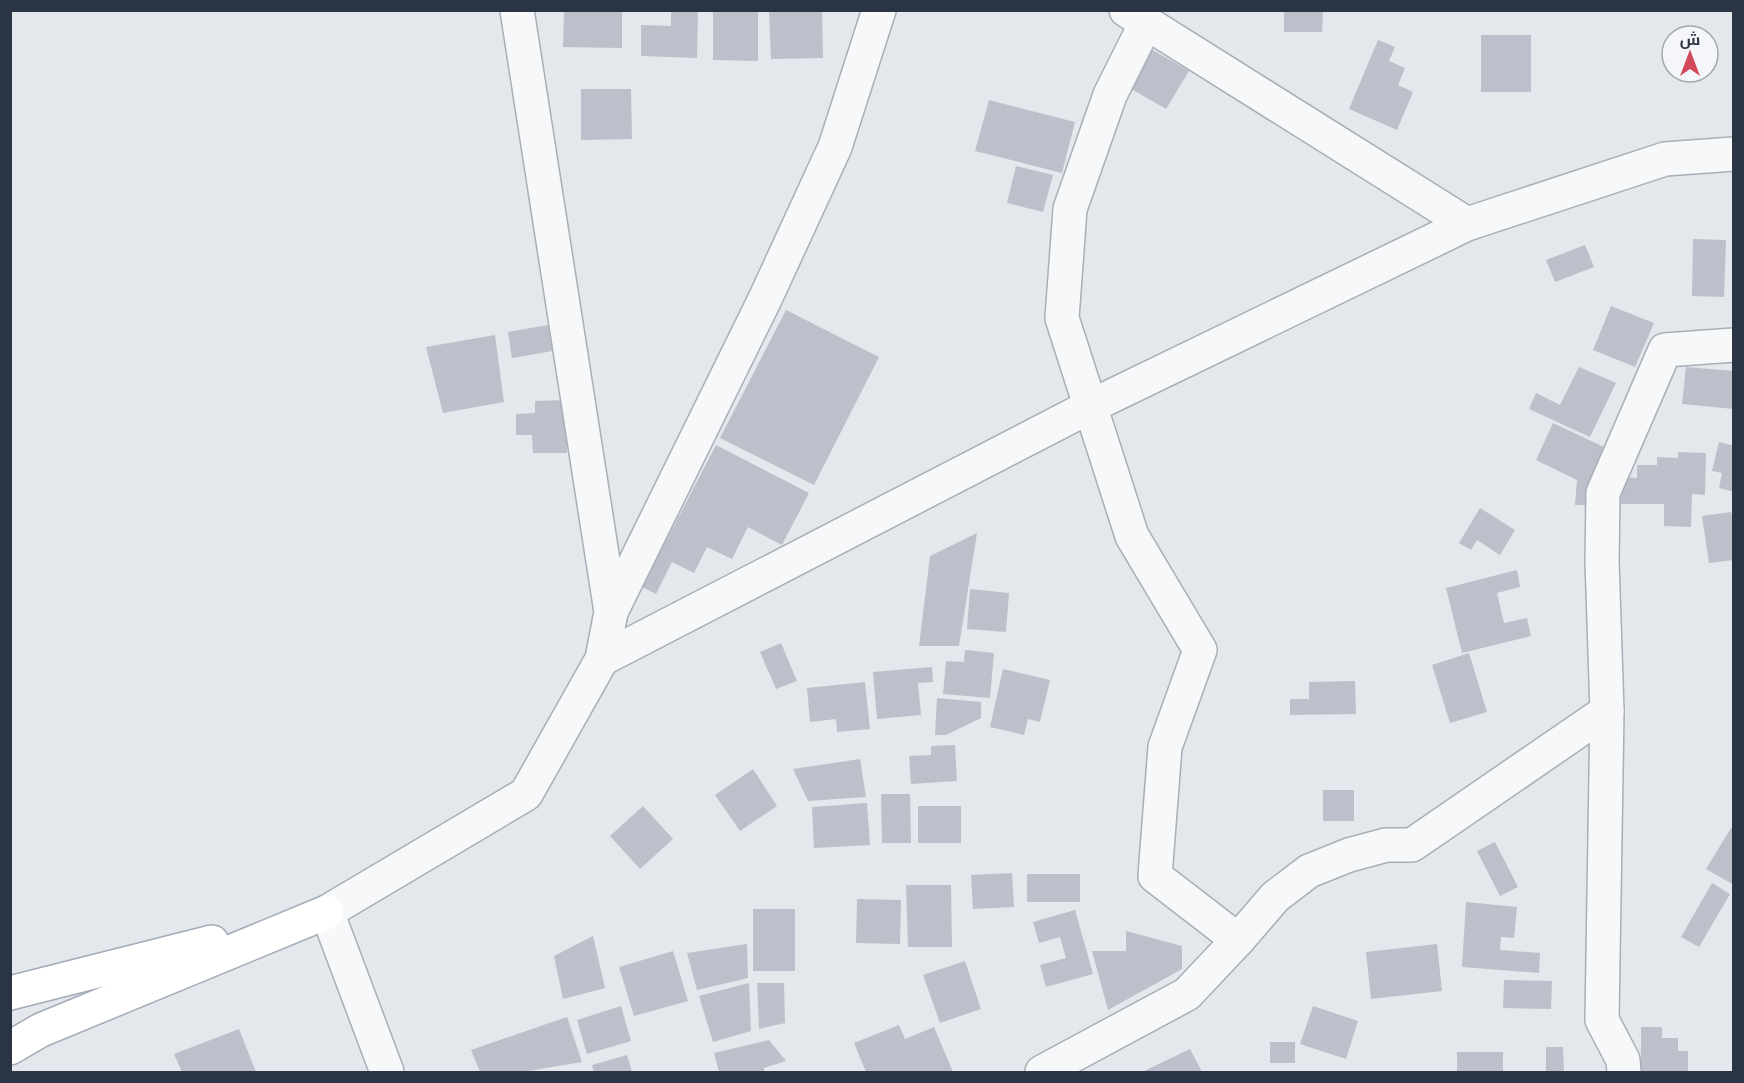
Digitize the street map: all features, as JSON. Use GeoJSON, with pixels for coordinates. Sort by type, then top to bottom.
{"type":"FeatureCollection","features":[{"type":"Feature","properties":{"kind":"main road"},"geometry":{"type":"LineString","coordinates":[[10,993],[327,912]]}},
{"type":"Feature","properties":{"kind":"main road"},"geometry":{"type":"LineString","coordinates":[[10,1048],[41,1030],[327,912]]}},
{"type":"Feature","properties":{"kind":"street"},"geometry":{"type":"LineString","coordinates":[[517,10],[611,612]]}},
{"type":"Feature","properties":{"kind":"street"},"geometry":{"type":"LineString","coordinates":[[387,1072],[327,912],[526,794],[603,659],[611,612],[765,299],[835,147],[879,10]]}},
{"type":"Feature","properties":{"kind":"street"},"geometry":{"type":"LineString","coordinates":[[1238,940],[1155,876],[1165,747],[1200,650],[1132,536],[1062,318],[1070,208],[1136,17],[1467,224]]}},
{"type":"Feature","properties":{"kind":"street"},"geometry":{"type":"LineString","coordinates":[[603,659],[1089,407],[1467,224],[1665,159],[1734,154]]}},
{"type":"Feature","properties":{"kind":"street"},"geometry":{"type":"LineString","coordinates":[[1624,1072],[1623,1060],[1602,1020],[1607,711],[1602,561],[1603,494],[1665,350],[1734,345]]}},
{"type":"Feature","properties":{"kind":"street"},"geometry":{"type":"LineString","coordinates":[[1042,1072],[1187,994],[1275,897],[1309,871],[1348,855],[1386,845],[1412,845],[1607,711]]}},
{"type":"Feature","properties":{"kind":"building"},"geometry":{"type":"Polygon","coordinates":[[[564,10],[622,10],[622,48],[563,47],[564,10]]]}},
{"type":"Feature","properties":{"kind":"building"},"geometry":{"type":"Polygon","coordinates":[[[671,10],[698,10],[697,58],[641,56],[641,25],[671,26],[671,10]]]}},
{"type":"Feature","properties":{"kind":"building"},"geometry":{"type":"Polygon","coordinates":[[[713,10],[758,10],[758,61],[713,60],[713,10]]]}},
{"type":"Feature","properties":{"kind":"building"},"geometry":{"type":"Polygon","coordinates":[[[769,10],[822,10],[823,58],[771,59],[769,10]]]}},
{"type":"Feature","properties":{"kind":"building"},"geometry":{"type":"Polygon","coordinates":[[[1284,10],[1323,10],[1322,32],[1284,32],[1284,10]]]}},
{"type":"Feature","properties":{"kind":"building"},"geometry":{"type":"Polygon","coordinates":[[[1481,35],[1531,35],[1531,92],[1481,92],[1481,35]]]}},
{"type":"Feature","properties":{"kind":"building"},"geometry":{"type":"Polygon","coordinates":[[[1378,40],[1395,47],[1389,61],[1405,68],[1398,85],[1413,92],[1397,130],[1349,109],[1378,40]]]}},
{"type":"Feature","properties":{"kind":"building"},"geometry":{"type":"Polygon","coordinates":[[[1151,49],[1189,71],[1166,109],[1128,87],[1151,49]]]}},
{"type":"Feature","properties":{"kind":"building"},"geometry":{"type":"Polygon","coordinates":[[[581,89],[631,89],[632,139],[581,140],[581,89]]]}},
{"type":"Feature","properties":{"kind":"building"},"geometry":{"type":"Polygon","coordinates":[[[989,100],[1075,122],[1062,173],[975,151],[989,100]]]}},
{"type":"Feature","properties":{"kind":"building"},"geometry":{"type":"Polygon","coordinates":[[[1016,166],[1053,175],[1043,212],[1007,203],[1016,166]]]}},
{"type":"Feature","properties":{"kind":"building"},"geometry":{"type":"Polygon","coordinates":[[[1693,239],[1726,240],[1724,297],[1692,296],[1693,239]]]}},
{"type":"Feature","properties":{"kind":"building"},"geometry":{"type":"Polygon","coordinates":[[[1585,245],[1594,267],[1555,282],[1546,260],[1585,245]]]}},
{"type":"Feature","properties":{"kind":"building"},"geometry":{"type":"Polygon","coordinates":[[[1611,306],[1654,323],[1635,367],[1593,350],[1611,306]]]}},
{"type":"Feature","properties":{"kind":"building"},"geometry":{"type":"Polygon","coordinates":[[[786,310],[879,357],[814,485],[720,438],[786,310]]]}},
{"type":"Feature","properties":{"kind":"building"},"geometry":{"type":"Polygon","coordinates":[[[548,325],[553,351],[512,358],[508,332],[548,325]]]}},
{"type":"Feature","properties":{"kind":"building"},"geometry":{"type":"Polygon","coordinates":[[[495,335],[504,402],[443,413],[426,347],[495,335]]]}},
{"type":"Feature","properties":{"kind":"building"},"geometry":{"type":"Polygon","coordinates":[[[1579,367],[1616,383],[1590,437],[1529,409],[1536,393],[1560,405],[1579,367]]]}},
{"type":"Feature","properties":{"kind":"building"},"geometry":{"type":"Polygon","coordinates":[[[1686,367],[1734,371],[1734,409],[1682,404],[1686,367]]]}},
{"type":"Feature","properties":{"kind":"building"},"geometry":{"type":"Polygon","coordinates":[[[566,400],[567,453],[533,453],[532,435],[516,435],[516,414],[535,413],[535,401],[566,400]]]}},
{"type":"Feature","properties":{"kind":"building"},"geometry":{"type":"Polygon","coordinates":[[[1553,423],[1604,447],[1590,479],[1590,505],[1575,505],[1577,480],[1536,460],[1553,423]]]}},
{"type":"Feature","properties":{"kind":"building"},"geometry":{"type":"Polygon","coordinates":[[[1719,442],[1734,446],[1734,492],[1719,488],[1722,473],[1712,471],[1719,442]]]}},
{"type":"Feature","properties":{"kind":"building"},"geometry":{"type":"Polygon","coordinates":[[[716,445],[809,493],[782,545],[748,527],[732,559],[707,547],[694,573],[672,562],[656,594],[642,587],[716,445]]]}},
{"type":"Feature","properties":{"kind":"building"},"geometry":{"type":"Polygon","coordinates":[[[1678,452],[1706,453],[1705,495],[1692,494],[1691,527],[1664,526],[1664,504],[1621,504],[1622,477],[1637,478],[1637,465],[1657,465],[1657,457],[1678,458],[1678,452]]]}},
{"type":"Feature","properties":{"kind":"building"},"geometry":{"type":"Polygon","coordinates":[[[1480,508],[1515,530],[1500,555],[1477,540],[1471,550],[1459,543],[1480,508]]]}},
{"type":"Feature","properties":{"kind":"building"},"geometry":{"type":"Polygon","coordinates":[[[1731,512],[1734,525],[1734,560],[1709,563],[1702,516],[1731,512]]]}},
{"type":"Feature","properties":{"kind":"building"},"geometry":{"type":"Polygon","coordinates":[[[977,533],[959,646],[919,646],[930,556],[977,533]]]}},
{"type":"Feature","properties":{"kind":"building"},"geometry":{"type":"Polygon","coordinates":[[[1517,570],[1520,587],[1497,593],[1504,623],[1527,618],[1531,636],[1462,653],[1446,588],[1517,570]]]}},
{"type":"Feature","properties":{"kind":"building"},"geometry":{"type":"Polygon","coordinates":[[[970,589],[1009,593],[1006,632],[967,629],[970,589]]]}},
{"type":"Feature","properties":{"kind":"building"},"geometry":{"type":"Polygon","coordinates":[[[781,643],[797,681],[776,689],[760,652],[781,643]]]}},
{"type":"Feature","properties":{"kind":"building"},"geometry":{"type":"Polygon","coordinates":[[[965,650],[994,653],[990,698],[943,694],[946,661],[964,662],[965,650]]]}},
{"type":"Feature","properties":{"kind":"building"},"geometry":{"type":"Polygon","coordinates":[[[1469,653],[1487,712],[1450,723],[1432,665],[1469,653]]]}},
{"type":"Feature","properties":{"kind":"building"},"geometry":{"type":"Polygon","coordinates":[[[932,667],[933,682],[918,683],[921,715],[877,719],[873,672],[932,667]]]}},
{"type":"Feature","properties":{"kind":"building"},"geometry":{"type":"Polygon","coordinates":[[[1003,669],[1050,680],[1040,722],[1028,719],[1024,735],[990,727],[1003,669]]]}},
{"type":"Feature","properties":{"kind":"building"},"geometry":{"type":"Polygon","coordinates":[[[1355,681],[1356,714],[1290,715],[1290,699],[1309,699],[1309,682],[1355,681]]]}},
{"type":"Feature","properties":{"kind":"building"},"geometry":{"type":"Polygon","coordinates":[[[865,682],[870,729],[837,732],[836,719],[810,722],[807,688],[865,682]]]}},
{"type":"Feature","properties":{"kind":"building"},"geometry":{"type":"Polygon","coordinates":[[[937,698],[981,702],[981,718],[946,735],[935,735],[937,698]]]}},
{"type":"Feature","properties":{"kind":"building"},"geometry":{"type":"Polygon","coordinates":[[[955,745],[957,781],[911,784],[909,756],[931,755],[931,746],[955,745]]]}},
{"type":"Feature","properties":{"kind":"building"},"geometry":{"type":"Polygon","coordinates":[[[860,759],[866,797],[808,801],[793,769],[860,759]]]}},
{"type":"Feature","properties":{"kind":"building"},"geometry":{"type":"Polygon","coordinates":[[[753,769],[777,806],[740,831],[715,795],[753,769]]]}},
{"type":"Feature","properties":{"kind":"building"},"geometry":{"type":"Polygon","coordinates":[[[1323,790],[1354,790],[1354,821],[1323,821],[1323,790]]]}},
{"type":"Feature","properties":{"kind":"building"},"geometry":{"type":"Polygon","coordinates":[[[881,794],[910,794],[911,843],[882,843],[881,794]]]}},
{"type":"Feature","properties":{"kind":"building"},"geometry":{"type":"Polygon","coordinates":[[[867,803],[870,845],[814,848],[812,807],[867,803]]]}},
{"type":"Feature","properties":{"kind":"building"},"geometry":{"type":"Polygon","coordinates":[[[643,806],[673,839],[640,869],[610,836],[643,806]]]}},
{"type":"Feature","properties":{"kind":"building"},"geometry":{"type":"Polygon","coordinates":[[[918,806],[961,806],[961,843],[918,843],[918,806]]]}},
{"type":"Feature","properties":{"kind":"building"},"geometry":{"type":"Polygon","coordinates":[[[1731,828],[1734,829],[1734,885],[1706,869],[1731,828]]]}},
{"type":"Feature","properties":{"kind":"building"},"geometry":{"type":"Polygon","coordinates":[[[1495,842],[1518,887],[1500,896],[1477,851],[1495,842]]]}},
{"type":"Feature","properties":{"kind":"building"},"geometry":{"type":"Polygon","coordinates":[[[1012,873],[1014,907],[973,909],[971,875],[1012,873]]]}},
{"type":"Feature","properties":{"kind":"building"},"geometry":{"type":"Polygon","coordinates":[[[1027,874],[1080,874],[1080,902],[1027,902],[1027,874]]]}},
{"type":"Feature","properties":{"kind":"building"},"geometry":{"type":"Polygon","coordinates":[[[1712,883],[1730,894],[1699,947],[1681,937],[1712,883]]]}},
{"type":"Feature","properties":{"kind":"building"},"geometry":{"type":"Polygon","coordinates":[[[906,885],[951,885],[952,947],[908,947],[906,885]]]}},
{"type":"Feature","properties":{"kind":"building"},"geometry":{"type":"Polygon","coordinates":[[[857,899],[901,900],[900,944],[856,943],[857,899]]]}},
{"type":"Feature","properties":{"kind":"building"},"geometry":{"type":"Polygon","coordinates":[[[1466,902],[1517,907],[1514,938],[1501,937],[1500,950],[1540,953],[1539,973],[1462,967],[1466,902]]]}},
{"type":"Feature","properties":{"kind":"building"},"geometry":{"type":"Polygon","coordinates":[[[753,909],[795,909],[795,971],[753,971],[753,909]]]}},
{"type":"Feature","properties":{"kind":"building"},"geometry":{"type":"Polygon","coordinates":[[[1075,910],[1093,974],[1046,987],[1040,965],[1066,958],[1060,937],[1039,943],[1033,922],[1075,910]]]}},
{"type":"Feature","properties":{"kind":"building"},"geometry":{"type":"Polygon","coordinates":[[[1126,931],[1182,946],[1182,969],[1108,1010],[1092,951],[1126,951],[1126,931]]]}},
{"type":"Feature","properties":{"kind":"building"},"geometry":{"type":"Polygon","coordinates":[[[593,936],[605,988],[563,999],[554,956],[593,936]]]}},
{"type":"Feature","properties":{"kind":"building"},"geometry":{"type":"Polygon","coordinates":[[[747,944],[748,978],[697,990],[687,953],[747,944]]]}},
{"type":"Feature","properties":{"kind":"building"},"geometry":{"type":"Polygon","coordinates":[[[1437,944],[1442,991],[1371,999],[1366,952],[1437,944]]]}},
{"type":"Feature","properties":{"kind":"building"},"geometry":{"type":"Polygon","coordinates":[[[673,951],[688,1001],[634,1016],[619,967],[673,951]]]}},
{"type":"Feature","properties":{"kind":"building"},"geometry":{"type":"Polygon","coordinates":[[[965,961],[981,1009],[940,1023],[923,975],[965,961]]]}},
{"type":"Feature","properties":{"kind":"building"},"geometry":{"type":"Polygon","coordinates":[[[1504,980],[1552,981],[1551,1009],[1503,1008],[1504,980]]]}},
{"type":"Feature","properties":{"kind":"building"},"geometry":{"type":"Polygon","coordinates":[[[749,983],[751,1031],[713,1042],[699,996],[749,983]]]}},
{"type":"Feature","properties":{"kind":"building"},"geometry":{"type":"Polygon","coordinates":[[[757,983],[784,983],[785,1023],[759,1029],[757,983]]]}},
{"type":"Feature","properties":{"kind":"building"},"geometry":{"type":"Polygon","coordinates":[[[621,1006],[631,1041],[587,1054],[577,1020],[621,1006]]]}},
{"type":"Feature","properties":{"kind":"building"},"geometry":{"type":"Polygon","coordinates":[[[1313,1006],[1358,1021],[1346,1059],[1300,1044],[1313,1006]]]}},
{"type":"Feature","properties":{"kind":"building"},"geometry":{"type":"Polygon","coordinates":[[[567,1017],[582,1062],[522,1072],[480,1072],[471,1050],[567,1017]]]}},
{"type":"Feature","properties":{"kind":"building"},"geometry":{"type":"Polygon","coordinates":[[[899,1025],[905,1039],[934,1027],[953,1072],[866,1072],[854,1043],[899,1025]]]}},
{"type":"Feature","properties":{"kind":"building"},"geometry":{"type":"Polygon","coordinates":[[[1641,1027],[1662,1027],[1662,1038],[1678,1038],[1678,1051],[1688,1051],[1688,1072],[1641,1072],[1641,1027]]]}},
{"type":"Feature","properties":{"kind":"building"},"geometry":{"type":"Polygon","coordinates":[[[239,1029],[256,1072],[182,1072],[174,1054],[239,1029]]]}},
{"type":"Feature","properties":{"kind":"building"},"geometry":{"type":"Polygon","coordinates":[[[769,1040],[786,1061],[764,1068],[764,1072],[719,1072],[714,1053],[769,1040]]]}},
{"type":"Feature","properties":{"kind":"building"},"geometry":{"type":"Polygon","coordinates":[[[1270,1042],[1295,1042],[1295,1063],[1270,1063],[1270,1042]]]}},
{"type":"Feature","properties":{"kind":"building"},"geometry":{"type":"Polygon","coordinates":[[[1546,1047],[1563,1047],[1564,1072],[1546,1072],[1546,1047]]]}},
{"type":"Feature","properties":{"kind":"building"},"geometry":{"type":"Polygon","coordinates":[[[1190,1049],[1202,1072],[1142,1072],[1190,1049]]]}},
{"type":"Feature","properties":{"kind":"building"},"geometry":{"type":"Polygon","coordinates":[[[1457,1052],[1503,1052],[1503,1072],[1457,1072],[1457,1052]]]}},
{"type":"Feature","properties":{"kind":"building"},"geometry":{"type":"Polygon","coordinates":[[[627,1055],[632,1072],[594,1072],[592,1065],[627,1055]]]}}]}
